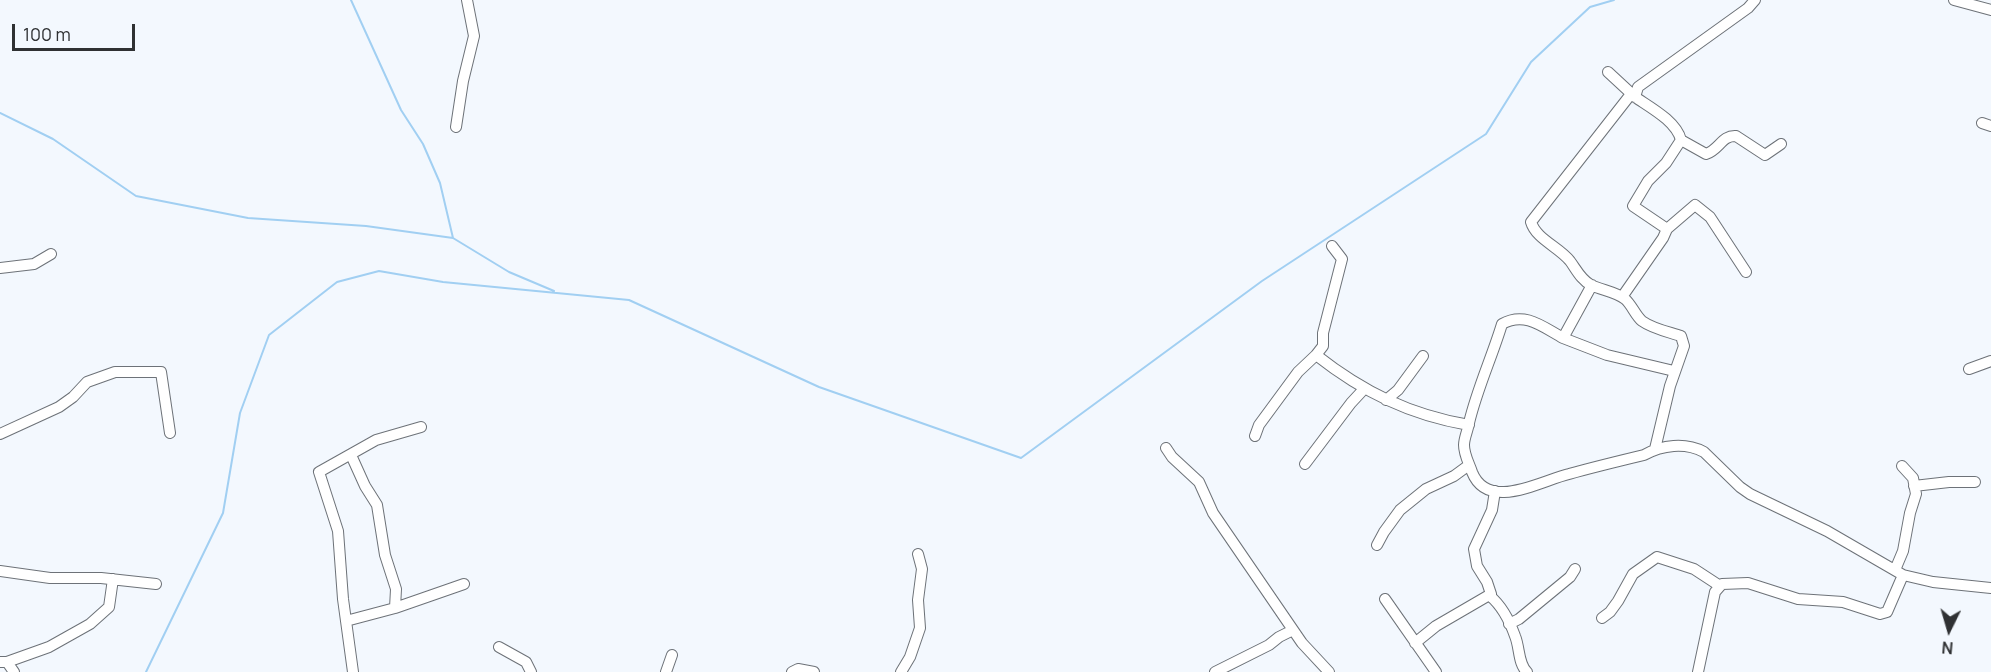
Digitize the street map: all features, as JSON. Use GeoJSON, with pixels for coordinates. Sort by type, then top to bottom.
{"type":"FeatureCollection","features":[{"type":"Feature","properties":{"kind":"street"},"geometry":{"type":"LineString","coordinates":[[456,127],[463,81],[474,36],[467,0]]}},
{"type":"Feature","properties":{"kind":"street"},"geometry":{"type":"LineString","coordinates":[[1654,449],[1674,371],[1684,346],[1681,336],[1655,328],[1641,320],[1622,297],[1592,285],[1581,277],[1563,253],[1546,241],[1532,227],[1531,222],[1638,87],[1748,8],[1755,0]]}},
{"type":"Feature","properties":{"kind":"street"},"geometry":{"type":"LineString","coordinates":[[1954,0],[1991,10]]}},
{"type":"Feature","properties":{"kind":"street"},"geometry":{"type":"LineString","coordinates":[[1608,72],[1633,95],[1660,114],[1679,132],[1681,140],[1706,154],[1713,152],[1723,139],[1731,135],[1765,155],[1781,144]]}},
{"type":"Feature","properties":{"kind":"street"},"geometry":{"type":"LineString","coordinates":[[1667,229],[1633,206],[1648,181],[1666,163],[1681,140]]}},
{"type":"Feature","properties":{"kind":"street"},"geometry":{"type":"LineString","coordinates":[[1622,297],[1667,229],[1695,205],[1710,217],[1746,272]]}},
{"type":"Feature","properties":{"kind":"street"},"geometry":{"type":"LineString","coordinates":[[1255,436],[1259,425],[1298,372],[1323,346],[1323,333],[1342,259],[1332,246]]}},
{"type":"Feature","properties":{"kind":"street"},"geometry":{"type":"LineString","coordinates":[[0,268],[34,264],[51,254]]}},
{"type":"Feature","properties":{"kind":"street"},"geometry":{"type":"LineString","coordinates":[[1563,338],[1592,285]]}},
{"type":"Feature","properties":{"kind":"street"},"geometry":{"type":"LineString","coordinates":[[1674,371],[1607,356],[1563,338],[1527,318],[1510,320],[1502,324],[1493,356],[1473,405],[1464,445],[1475,480],[1487,490],[1526,488],[1565,474],[1644,455],[1654,449],[1674,446],[1698,449],[1750,494],[1827,531],[1899,572],[1933,582],[1991,588]]}},
{"type":"Feature","properties":{"kind":"street"},"geometry":{"type":"LineString","coordinates":[[1316,355],[1365,389],[1386,400],[1421,414],[1469,425]]}},
{"type":"Feature","properties":{"kind":"street"},"geometry":{"type":"LineString","coordinates":[[1386,400],[1398,390],[1423,356]]}},
{"type":"Feature","properties":{"kind":"street"},"geometry":{"type":"LineString","coordinates":[[1969,369],[1991,361]]}},
{"type":"Feature","properties":{"kind":"street"},"geometry":{"type":"LineString","coordinates":[[0,434],[59,406],[73,397],[87,382],[115,372],[161,372],[170,433]]}},
{"type":"Feature","properties":{"kind":"street"},"geometry":{"type":"LineString","coordinates":[[1305,464],[1351,403],[1365,389]]}},
{"type":"Feature","properties":{"kind":"street"},"geometry":{"type":"LineString","coordinates":[[353,672],[338,531],[319,472],[376,440],[421,427]]}},
{"type":"Feature","properties":{"kind":"street"},"geometry":{"type":"LineString","coordinates":[[1166,448],[1172,457],[1199,482],[1213,513],[1293,630],[1329,672]]}},
{"type":"Feature","properties":{"kind":"street"},"geometry":{"type":"LineString","coordinates":[[351,454],[365,486],[378,505],[385,555],[396,589],[395,608]]}},
{"type":"Feature","properties":{"kind":"street"},"geometry":{"type":"LineString","coordinates":[[1377,545],[1400,510],[1426,489],[1454,476],[1469,465]]}},
{"type":"Feature","properties":{"kind":"street"},"geometry":{"type":"LineString","coordinates":[[1698,672],[1715,592],[1722,584],[1748,583],[1798,599],[1843,603],[1880,614],[1887,612],[1899,572],[1910,513],[1915,500],[1913,478],[1902,466]]}},
{"type":"Feature","properties":{"kind":"street"},"geometry":{"type":"LineString","coordinates":[[1914,486],[1975,482]]}},
{"type":"Feature","properties":{"kind":"street"},"geometry":{"type":"LineString","coordinates":[[1495,491],[1492,510],[1474,549],[1490,596],[1499,604],[1516,637],[1523,668],[1527,672]]}},
{"type":"Feature","properties":{"kind":"street"},"geometry":{"type":"LineString","coordinates":[[901,672],[910,657],[920,628],[918,600],[922,569],[918,554]]}},
{"type":"Feature","properties":{"kind":"street"},"geometry":{"type":"LineString","coordinates":[[1602,618],[1618,601],[1633,574],[1657,557],[1694,569],[1720,586]]}},
{"type":"Feature","properties":{"kind":"street"},"geometry":{"type":"LineString","coordinates":[[1509,624],[1519,619],[1569,577],[1575,569]]}},
{"type":"Feature","properties":{"kind":"street"},"geometry":{"type":"LineString","coordinates":[[0,571],[50,578],[113,579],[156,584]]}},
{"type":"Feature","properties":{"kind":"street"},"geometry":{"type":"LineString","coordinates":[[14,672],[3,662],[49,647],[90,624],[109,608],[113,579]]}},
{"type":"Feature","properties":{"kind":"street"},"geometry":{"type":"LineString","coordinates":[[346,621],[395,608],[464,584]]}},
{"type":"Feature","properties":{"kind":"street"},"geometry":{"type":"LineString","coordinates":[[1415,643],[1436,626],[1490,596]]}},
{"type":"Feature","properties":{"kind":"street"},"geometry":{"type":"LineString","coordinates":[[1385,599],[1436,672]]}},
{"type":"Feature","properties":{"kind":"street"},"geometry":{"type":"LineString","coordinates":[[1215,672],[1236,667],[1293,630]]}},
{"type":"Feature","properties":{"kind":"street"},"geometry":{"type":"LineString","coordinates":[[499,647],[526,662],[531,672]]}},
{"type":"Feature","properties":{"kind":"street"},"geometry":{"type":"LineString","coordinates":[[666,672],[672,656]]}},
{"type":"Feature","properties":{"kind":"street"},"geometry":{"type":"LineString","coordinates":[[792,672],[798,669],[814,672]]}},
{"type":"Feature","properties":{"kind":"waterway"},"geometry":{"type":"LineString","coordinates":[[351,0],[401,110],[423,144],[440,183],[453,238]]}},
{"type":"Feature","properties":{"kind":"waterway"},"geometry":{"type":"LineString","coordinates":[[146,672],[223,513],[240,413],[269,335],[337,282],[379,271],[443,282],[629,300],[819,387],[1021,458],[1262,281],[1486,134],[1531,62],[1590,7],[1614,0]]}},
{"type":"Feature","properties":{"kind":"waterway"},"geometry":{"type":"LineString","coordinates":[[0,113],[53,139],[136,196],[248,218],[366,226],[453,238],[509,272],[554,291]]}}]}
